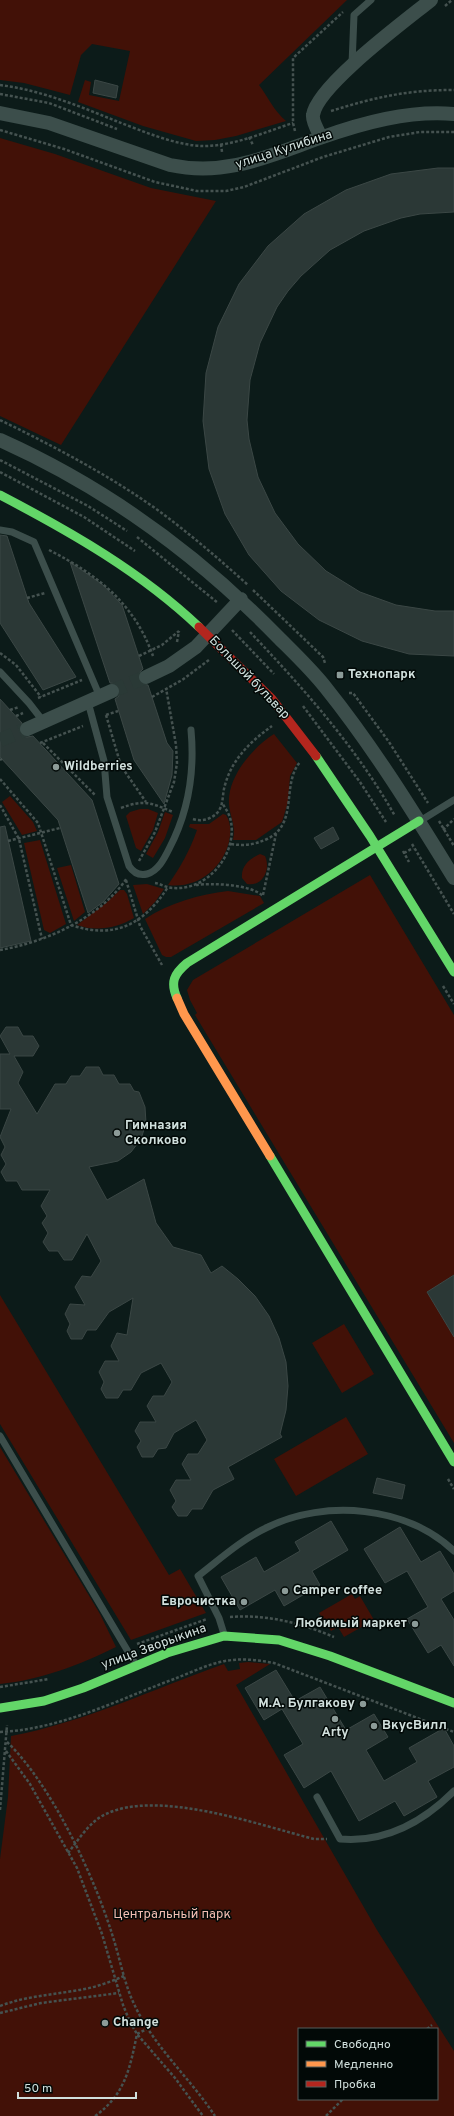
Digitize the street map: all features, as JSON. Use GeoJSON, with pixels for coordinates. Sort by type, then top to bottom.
{"type":"FeatureCollection","features":[{"type":"Feature","properties":{"kind":"street"},"geometry":{"type":"LineString","coordinates":[[321,137],[312,117],[315,106],[338,77],[431,0]]}},
{"type":"Feature","properties":{"kind":"street","name":"улица Кулибина"},"geometry":{"type":"LineString","coordinates":[[0,113],[49,123],[143,157],[191,170],[233,167],[259,161],[321,137],[359,125],[386,119],[421,113],[454,114]]}},
{"type":"Feature","properties":{"kind":"street"},"geometry":{"type":"LineString","coordinates":[[0,440],[70,476],[113,501],[177,546],[241,599],[325,687],[363,736],[419,821],[454,878]]}},
{"type":"Feature","properties":{"kind":"street","name":"Большой бульвар"},"geometry":{"type":"LineString","coordinates":[[0,495],[54,522],[102,551],[168,600],[208,635],[276,704],[327,769],[378,846],[454,972]]}},
{"type":"Feature","properties":{"kind":"street"},"geometry":{"type":"LineString","coordinates":[[146,677],[169,666],[196,647],[241,599]]}},
{"type":"Feature","properties":{"kind":"street"},"geometry":{"type":"LineString","coordinates":[[27,729],[100,697]]}},
{"type":"Feature","properties":{"kind":"street"},"geometry":{"type":"LineString","coordinates":[[419,821],[197,955],[180,967],[172,981],[172,991],[184,1014],[454,1462]]}},
{"type":"Feature","properties":{"kind":"street","name":"улица Зворыкина"},"geometry":{"type":"LineString","coordinates":[[0,1708],[44,1701],[137,1667],[173,1651],[224,1636],[247,1636],[286,1642],[330,1656],[454,1703]]}},
{"type":"Feature","properties":{"kind":"lane"},"geometry":{"type":"LineString","coordinates":[[352,66],[354,15],[371,0]]}},
{"type":"Feature","properties":{"kind":"lane"},"geometry":{"type":"LineString","coordinates":[[0,530],[12,532],[34,542],[100,697],[94,721],[104,761],[106,794],[130,869],[140,874],[151,872],[162,862],[184,816],[192,773],[191,730]]}},
{"type":"Feature","properties":{"kind":"lane"},"geometry":{"type":"LineString","coordinates":[[0,672],[29,702],[43,722]]}},
{"type":"Feature","properties":{"kind":"lane"},"geometry":{"type":"LineString","coordinates":[[419,821],[454,800]]}},
{"type":"Feature","properties":{"kind":"lane"},"geometry":{"type":"LineString","coordinates":[[0,1436],[137,1667]]}},
{"type":"Feature","properties":{"kind":"lane"},"geometry":{"type":"LineString","coordinates":[[224,1636],[219,1618],[198,1576],[240,1544],[268,1527],[281,1522],[300,1515],[328,1510],[352,1510],[376,1513],[411,1525],[432,1535],[454,1551]]}},
{"type":"Feature","properties":{"kind":"lane"},"geometry":{"type":"LineString","coordinates":[[317,1797],[340,1839],[372,1838],[396,1832],[418,1821],[441,1804],[454,1791]]}},
{"type":"Feature","properties":{"kind":"path"},"geometry":{"type":"LineString","coordinates":[[295,131],[293,123],[293,58],[345,11]]}},
{"type":"Feature","properties":{"kind":"path"},"geometry":{"type":"LineString","coordinates":[[0,85],[74,104],[139,130],[169,139],[204,146],[221,144],[293,123]]}},
{"type":"Feature","properties":{"kind":"path"},"geometry":{"type":"LineString","coordinates":[[331,111],[387,95],[421,90],[454,90]]}},
{"type":"Feature","properties":{"kind":"path"},"geometry":{"type":"LineString","coordinates":[[0,94],[49,103],[123,132]]}},
{"type":"Feature","properties":{"kind":"path"},"geometry":{"type":"LineString","coordinates":[[288,133],[315,124]]}},
{"type":"Feature","properties":{"kind":"path"},"geometry":{"type":"LineString","coordinates":[[249,136],[253,145]]}},
{"type":"Feature","properties":{"kind":"path"},"geometry":{"type":"LineString","coordinates":[[247,147],[259,143]]}},
{"type":"Feature","properties":{"kind":"path"},"geometry":{"type":"LineString","coordinates":[[221,144],[222,152]]}},
{"type":"Feature","properties":{"kind":"path"},"geometry":{"type":"LineString","coordinates":[[214,153],[229,151]]}},
{"type":"Feature","properties":{"kind":"path"},"geometry":{"type":"LineString","coordinates":[[34,542],[85,570],[113,593],[137,620],[153,656]]}},
{"type":"Feature","properties":{"kind":"path"},"geometry":{"type":"LineString","coordinates":[[27,598],[55,590]]}},
{"type":"Feature","properties":{"kind":"path"},"geometry":{"type":"LineString","coordinates":[[139,656],[166,642],[179,631]]}},
{"type":"Feature","properties":{"kind":"path"},"geometry":{"type":"LineString","coordinates":[[172,646],[178,642],[179,631]]}},
{"type":"Feature","properties":{"kind":"path"},"geometry":{"type":"LineString","coordinates":[[179,631],[214,664]]}},
{"type":"Feature","properties":{"kind":"path"},"geometry":{"type":"LineString","coordinates":[[0,653],[16,665],[41,697]]}},
{"type":"Feature","properties":{"kind":"path"},"geometry":{"type":"LineString","coordinates":[[147,659],[159,654]]}},
{"type":"Feature","properties":{"kind":"path"},"geometry":{"type":"LineString","coordinates":[[152,697],[182,680],[209,659]]}},
{"type":"Feature","properties":{"kind":"path"},"geometry":{"type":"LineString","coordinates":[[10,710],[91,676]]}},
{"type":"Feature","properties":{"kind":"path"},"geometry":{"type":"LineString","coordinates":[[111,812],[41,743],[118,710]]}},
{"type":"Feature","properties":{"kind":"path"},"geometry":{"type":"LineString","coordinates":[[106,715],[121,766],[147,802]]}},
{"type":"Feature","properties":{"kind":"path"},"geometry":{"type":"LineString","coordinates":[[267,720],[277,732]]}},
{"type":"Feature","properties":{"kind":"path"},"geometry":{"type":"LineString","coordinates":[[296,756],[305,767]]}},
{"type":"Feature","properties":{"kind":"path"},"geometry":{"type":"LineString","coordinates":[[194,885],[236,886],[258,891],[264,898],[276,834],[287,817],[292,776],[301,761]]}},
{"type":"Feature","properties":{"kind":"path"},"geometry":{"type":"LineString","coordinates":[[0,779],[34,816],[42,834],[71,925],[91,930],[111,930],[130,925],[156,904],[168,887]]}},
{"type":"Feature","properties":{"kind":"path"},"geometry":{"type":"LineString","coordinates":[[151,882],[168,887],[183,888],[207,879],[218,868],[231,844],[232,825],[222,803]]}},
{"type":"Feature","properties":{"kind":"path"},"geometry":{"type":"LineString","coordinates":[[0,805],[19,839],[42,939]]}},
{"type":"Feature","properties":{"kind":"path"},"geometry":{"type":"LineString","coordinates":[[454,819],[444,829],[454,846]]}},
{"type":"Feature","properties":{"kind":"path"},"geometry":{"type":"LineString","coordinates":[[8,841],[42,834],[60,828]]}},
{"type":"Feature","properties":{"kind":"path"},"geometry":{"type":"LineString","coordinates":[[231,844],[249,845],[276,834]]}},
{"type":"Feature","properties":{"kind":"path"},"geometry":{"type":"LineString","coordinates":[[408,838],[454,914]]}},
{"type":"Feature","properties":{"kind":"path"},"geometry":{"type":"LineString","coordinates":[[404,853],[418,845]]}},
{"type":"Feature","properties":{"kind":"path"},"geometry":{"type":"LineString","coordinates":[[134,882],[126,882],[144,936],[172,981]]}},
{"type":"Feature","properties":{"kind":"path"},"geometry":{"type":"LineString","coordinates":[[446,1476],[454,1489]]}},
{"type":"Feature","properties":{"kind":"path"},"geometry":{"type":"LineString","coordinates":[[0,1732],[59,1723],[196,1670],[225,1661],[247,1659],[274,1662],[454,1732]]}},
{"type":"Feature","properties":{"kind":"path"},"geometry":{"type":"LineString","coordinates":[[0,1725],[15,1724]]}},
{"type":"Feature","properties":{"kind":"path"},"geometry":{"type":"LineString","coordinates":[[0,1810],[7,1742],[7,1725]]}},
{"type":"Feature","properties":{"kind":"path"},"geometry":{"type":"LineString","coordinates":[[7,1742],[30,1769],[75,1844],[103,1908],[134,2005],[147,2029],[215,2116]]}},
{"type":"Feature","properties":{"kind":"path"},"geometry":{"type":"LineString","coordinates":[[6,1751],[30,1784],[68,1853],[84,1886],[102,1934],[119,1993],[130,2022],[137,2034],[175,2078],[203,2116]]}},
{"type":"Feature","properties":{"kind":"path"},"geometry":{"type":"LineString","coordinates":[[68,1853],[92,1823],[106,1814],[130,1806],[165,1805],[196,1809],[314,1838],[340,1839]]}},
{"type":"Feature","properties":{"kind":"path"},"geometry":{"type":"LineString","coordinates":[[0,2006],[15,2000],[50,1993],[80,1990],[124,1976]]}},
{"type":"Feature","properties":{"kind":"path"},"geometry":{"type":"LineString","coordinates":[[0,2013],[40,2003],[119,1993]]}},
{"type":"Feature","properties":{"kind":"path"},"geometry":{"type":"LineString","coordinates":[[428,2028],[432,2025]]}},
{"type":"Feature","properties":{"kind":"path"},"geometry":{"type":"LineString","coordinates":[[95,2116],[106,2108],[120,2091],[125,2080],[137,2034],[147,2029]]}},
{"type":"Feature","properties":{"kind":"path"},"geometry":{"type":"LineString","coordinates":[[326,2116],[342,2100]]}},
{"type":"Feature","properties":{"kind":"green space"},"geometry":{"type":"Polygon","coordinates":[[[0,0],[347,0],[259,85],[286,121],[236,136],[215,140],[196,141],[143,126],[78,102],[85,80],[91,82],[89,95],[119,101],[130,51],[92,44],[81,55],[70,95],[24,83],[0,80],[0,0]]]}},
{"type":"Feature","properties":{"kind":"green space"},"geometry":{"type":"Polygon","coordinates":[[[0,138],[55,154],[151,188],[216,201],[61,445],[0,416],[0,138]]]}},
{"type":"Feature","properties":{"kind":"green space"},"geometry":{"type":"Polygon","coordinates":[[[274,734],[297,763],[290,776],[288,802],[282,822],[256,840],[233,840],[233,825],[229,804],[229,794],[232,784],[237,773],[250,755],[274,734]]]}},
{"type":"Feature","properties":{"kind":"green space"},"geometry":{"type":"Polygon","coordinates":[[[10,796],[33,822],[37,831],[22,835],[2,802],[10,796]]]}},
{"type":"Feature","properties":{"kind":"green space"},"geometry":{"type":"Polygon","coordinates":[[[140,809],[148,809],[158,813],[153,830],[141,851],[136,848],[126,816],[130,812],[140,809]]]}},
{"type":"Feature","properties":{"kind":"green space"},"geometry":{"type":"Polygon","coordinates":[[[165,812],[173,815],[165,838],[153,858],[146,854],[158,832],[165,812]]]}},
{"type":"Feature","properties":{"kind":"green space"},"geometry":{"type":"Polygon","coordinates":[[[223,814],[226,815],[229,821],[230,835],[226,852],[221,861],[207,875],[198,880],[189,884],[168,885],[184,859],[197,830],[189,827],[190,824],[209,824],[223,814]]]}},
{"type":"Feature","properties":{"kind":"green space"},"geometry":{"type":"Polygon","coordinates":[[[40,840],[66,924],[50,933],[44,930],[24,843],[40,840]]]}},
{"type":"Feature","properties":{"kind":"green space"},"geometry":{"type":"Polygon","coordinates":[[[260,854],[265,856],[267,861],[264,876],[257,883],[247,884],[242,878],[244,866],[252,858],[260,854]]]}},
{"type":"Feature","properties":{"kind":"green space"},"geometry":{"type":"Polygon","coordinates":[[[71,865],[85,912],[74,921],[57,868],[71,865]]]}},
{"type":"Feature","properties":{"kind":"green space"},"geometry":{"type":"Polygon","coordinates":[[[370,875],[454,1015],[454,1443],[195,1015],[197,1013],[190,1000],[187,990],[193,980],[370,875]]]}},
{"type":"Feature","properties":{"kind":"green space"},"geometry":{"type":"Polygon","coordinates":[[[147,884],[164,889],[155,902],[143,914],[133,885],[147,884]]]}},
{"type":"Feature","properties":{"kind":"green space"},"geometry":{"type":"Polygon","coordinates":[[[120,890],[124,890],[127,894],[134,918],[121,924],[106,928],[92,928],[77,925],[106,903],[120,890]]]}},
{"type":"Feature","properties":{"kind":"green space"},"geometry":{"type":"Polygon","coordinates":[[[228,891],[260,896],[264,903],[171,957],[162,955],[145,919],[164,908],[185,900],[207,894],[228,891]]]}},
{"type":"Feature","properties":{"kind":"green space"},"geometry":{"type":"Polygon","coordinates":[[[0,1295],[169,1575],[180,1569],[206,1613],[131,1640],[0,1424],[0,1295]]]}},
{"type":"Feature","properties":{"kind":"green space"},"geometry":{"type":"Polygon","coordinates":[[[344,1324],[374,1374],[342,1393],[312,1343],[344,1324]]]}},
{"type":"Feature","properties":{"kind":"green space"},"geometry":{"type":"Polygon","coordinates":[[[346,1417],[368,1454],[296,1496],[274,1459],[346,1417]]]}},
{"type":"Feature","properties":{"kind":"green space"},"geometry":{"type":"Polygon","coordinates":[[[0,1447],[100,1614],[116,1647],[60,1671],[30,1679],[0,1684],[0,1447]]]}},
{"type":"Feature","properties":{"kind":"green space"},"geometry":{"type":"Polygon","coordinates":[[[352,1594],[355,1599],[360,1596],[374,1620],[344,1637],[338,1627],[331,1631],[319,1613],[352,1594]]]}},
{"type":"Feature","properties":{"kind":"green space","name":"Центральный парк"},"geometry":{"type":"Polygon","coordinates":[[[248,1662],[270,1664],[236,1685],[377,1930],[454,2051],[454,2116],[0,2116],[0,1859],[8,1797],[11,1736],[38,1730],[92,1714],[224,1664],[228,1671],[240,1669],[239,1663],[248,1662]]]}},
{"type":"Feature","properties":{"kind":"building"},"geometry":{"type":"Polygon","coordinates":[[[95,80],[118,86],[116,98],[93,93],[95,80]]]}},
{"type":"Feature","properties":{"kind":"building"},"geometry":{"type":"Polygon","coordinates":[[[438,168],[454,168],[454,212],[420,214],[401,218],[364,231],[330,250],[301,276],[288,291],[277,307],[260,343],[250,380],[247,420],[249,439],[258,477],[275,513],[298,544],[326,571],[360,592],[396,605],[435,611],[454,611],[454,656],[409,654],[362,641],[319,620],[281,591],[249,555],[225,514],[209,469],[203,421],[206,373],[218,327],[239,284],[268,246],[304,214],[346,190],[391,174],[438,168]]]}},
{"type":"Feature","properties":{"kind":"building"},"geometry":{"type":"Polygon","coordinates":[[[0,535],[7,536],[29,603],[76,677],[43,690],[0,623],[0,535]]]}},
{"type":"Feature","properties":{"kind":"building"},"geometry":{"type":"Polygon","coordinates":[[[70,562],[103,585],[122,605],[143,669],[139,673],[138,680],[142,684],[148,685],[167,743],[173,751],[172,775],[164,804],[134,760],[115,699],[119,696],[120,688],[117,684],[110,683],[70,562]]]}},
{"type":"Feature","properties":{"kind":"building"},"geometry":{"type":"Polygon","coordinates":[[[0,699],[22,723],[19,729],[22,736],[33,736],[92,800],[119,884],[103,902],[88,913],[58,820],[0,757],[0,699]]]}},
{"type":"Feature","properties":{"kind":"building"},"geometry":{"type":"Polygon","coordinates":[[[5,826],[31,941],[0,948],[0,827],[5,826]]]}},
{"type":"Feature","properties":{"kind":"building"},"geometry":{"type":"Polygon","coordinates":[[[333,827],[339,839],[321,849],[314,838],[333,827]]]}},
{"type":"Feature","properties":{"kind":"building"},"geometry":{"type":"Polygon","coordinates":[[[6,1027],[18,1027],[23,1036],[33,1036],[39,1046],[33,1056],[14,1056],[23,1072],[18,1083],[37,1114],[55,1084],[66,1084],[71,1076],[80,1076],[86,1067],[99,1067],[103,1075],[114,1075],[119,1084],[130,1084],[134,1091],[139,1092],[145,1107],[146,1123],[141,1139],[131,1152],[118,1161],[89,1167],[107,1200],[144,1179],[156,1223],[173,1247],[201,1255],[211,1273],[222,1266],[238,1279],[255,1296],[269,1316],[279,1338],[286,1362],[288,1386],[286,1410],[280,1434],[282,1437],[228,1467],[234,1479],[213,1490],[202,1509],[192,1509],[187,1516],[178,1516],[172,1507],[176,1501],[170,1490],[176,1480],[191,1480],[182,1464],[188,1454],[198,1454],[207,1440],[196,1420],[174,1433],[166,1448],[158,1449],[153,1457],[142,1457],[137,1447],[141,1441],[135,1431],[140,1422],[156,1422],[147,1406],[153,1396],[164,1396],[172,1382],[161,1363],[141,1373],[131,1390],[123,1390],[118,1398],[106,1398],[101,1389],[104,1382],[99,1372],[105,1361],[119,1361],[111,1346],[117,1333],[127,1335],[133,1298],[109,1312],[96,1330],[87,1330],[82,1339],[71,1339],[67,1331],[70,1324],[65,1314],[70,1304],[85,1305],[75,1287],[82,1276],[91,1277],[101,1261],[87,1234],[72,1260],[64,1260],[58,1251],[49,1251],[43,1242],[48,1233],[42,1223],[47,1216],[41,1206],[50,1190],[22,1190],[17,1181],[6,1181],[1,1172],[6,1164],[1,1155],[5,1147],[0,1137],[11,1109],[0,1109],[0,1054],[10,1054],[0,1036],[6,1027]]]}},
{"type":"Feature","properties":{"kind":"building"},"geometry":{"type":"Polygon","coordinates":[[[454,1275],[454,1337],[427,1292],[454,1275]]]}},
{"type":"Feature","properties":{"kind":"building"},"geometry":{"type":"Polygon","coordinates":[[[377,1478],[405,1485],[402,1499],[373,1493],[377,1478]]]}},
{"type":"Feature","properties":{"kind":"building"},"geometry":{"type":"Polygon","coordinates":[[[331,1521],[348,1550],[312,1571],[320,1585],[284,1606],[275,1590],[240,1610],[221,1577],[256,1557],[264,1572],[300,1551],[295,1542],[331,1521]]]}},
{"type":"Feature","properties":{"kind":"building"},"geometry":{"type":"Polygon","coordinates":[[[400,1527],[421,1562],[440,1551],[454,1574],[454,1591],[441,1599],[454,1620],[454,1666],[441,1645],[428,1653],[407,1619],[428,1607],[407,1571],[385,1583],[364,1549],[400,1527]]]}},
{"type":"Feature","properties":{"kind":"building"},"geometry":{"type":"Polygon","coordinates":[[[276,1670],[295,1701],[320,1687],[346,1730],[374,1714],[388,1737],[366,1750],[384,1781],[417,1762],[409,1748],[444,1728],[454,1746],[454,1767],[428,1781],[437,1797],[404,1816],[395,1801],[359,1821],[331,1771],[304,1788],[284,1755],[303,1744],[282,1709],[264,1720],[245,1688],[276,1670]]]}},
{"type":"Feature","properties":{"kind":"tunnel"},"geometry":{"type":"LineString","coordinates":[[112,691],[146,677]]}},
{"type":"Feature","properties":{"kind":"tunnel"},"geometry":{"type":"LineString","coordinates":[[0,740],[27,729]]}},
{"type":"Feature","properties":{"kind":"traffic: fast"},"geometry":{"type":"LineString","coordinates":[[0,495],[104,554],[153,588],[199,627]]}},
{"type":"Feature","properties":{"kind":"traffic: fast"},"geometry":{"type":"LineString","coordinates":[[316,756],[370,836],[454,972]]}},
{"type":"Feature","properties":{"kind":"traffic: fast"},"geometry":{"type":"LineString","coordinates":[[177,998],[174,987],[174,979],[187,963],[419,821]]}},
{"type":"Feature","properties":{"kind":"traffic: fast"},"geometry":{"type":"LineString","coordinates":[[270,1156],[454,1462]]}},
{"type":"Feature","properties":{"kind":"traffic: fast"},"geometry":{"type":"LineString","coordinates":[[0,1708],[44,1701],[83,1688],[167,1653],[224,1636],[279,1640],[330,1656],[454,1703]]}},
{"type":"Feature","properties":{"kind":"traffic: slow"},"geometry":{"type":"LineString","coordinates":[[177,998],[184,1014],[270,1156]]}},
{"type":"Feature","properties":{"kind":"traffic: jam"},"geometry":{"type":"LineString","coordinates":[[199,627],[272,699],[316,756]]}},
{"type":"Feature","properties":{"kind":"place","name":"Технопарк"},"geometry":{"type":"Point","coordinates":[340,675]}},
{"type":"Feature","properties":{"kind":"place","name":"Wildberries"},"geometry":{"type":"Point","coordinates":[56,767]}},
{"type":"Feature","properties":{"kind":"place","name":"Гимназия Сколково"},"geometry":{"type":"Point","coordinates":[117,1133]}},
{"type":"Feature","properties":{"kind":"place","name":"Camper coffee"},"geometry":{"type":"Point","coordinates":[285,1591]}},
{"type":"Feature","properties":{"kind":"place","name":"Еврочистка"},"geometry":{"type":"Point","coordinates":[244,1602]}},
{"type":"Feature","properties":{"kind":"place","name":"Любимый маркет"},"geometry":{"type":"Point","coordinates":[415,1624]}},
{"type":"Feature","properties":{"kind":"place","name":"М.А. Булгакову"},"geometry":{"type":"Point","coordinates":[363,1704]}},
{"type":"Feature","properties":{"kind":"place","name":"Arty"},"geometry":{"type":"Point","coordinates":[335,1719]}},
{"type":"Feature","properties":{"kind":"place","name":"ВкусВилл"},"geometry":{"type":"Point","coordinates":[374,1726]}},
{"type":"Feature","properties":{"kind":"place","name":"Change"},"geometry":{"type":"Point","coordinates":[105,2023]}}]}
